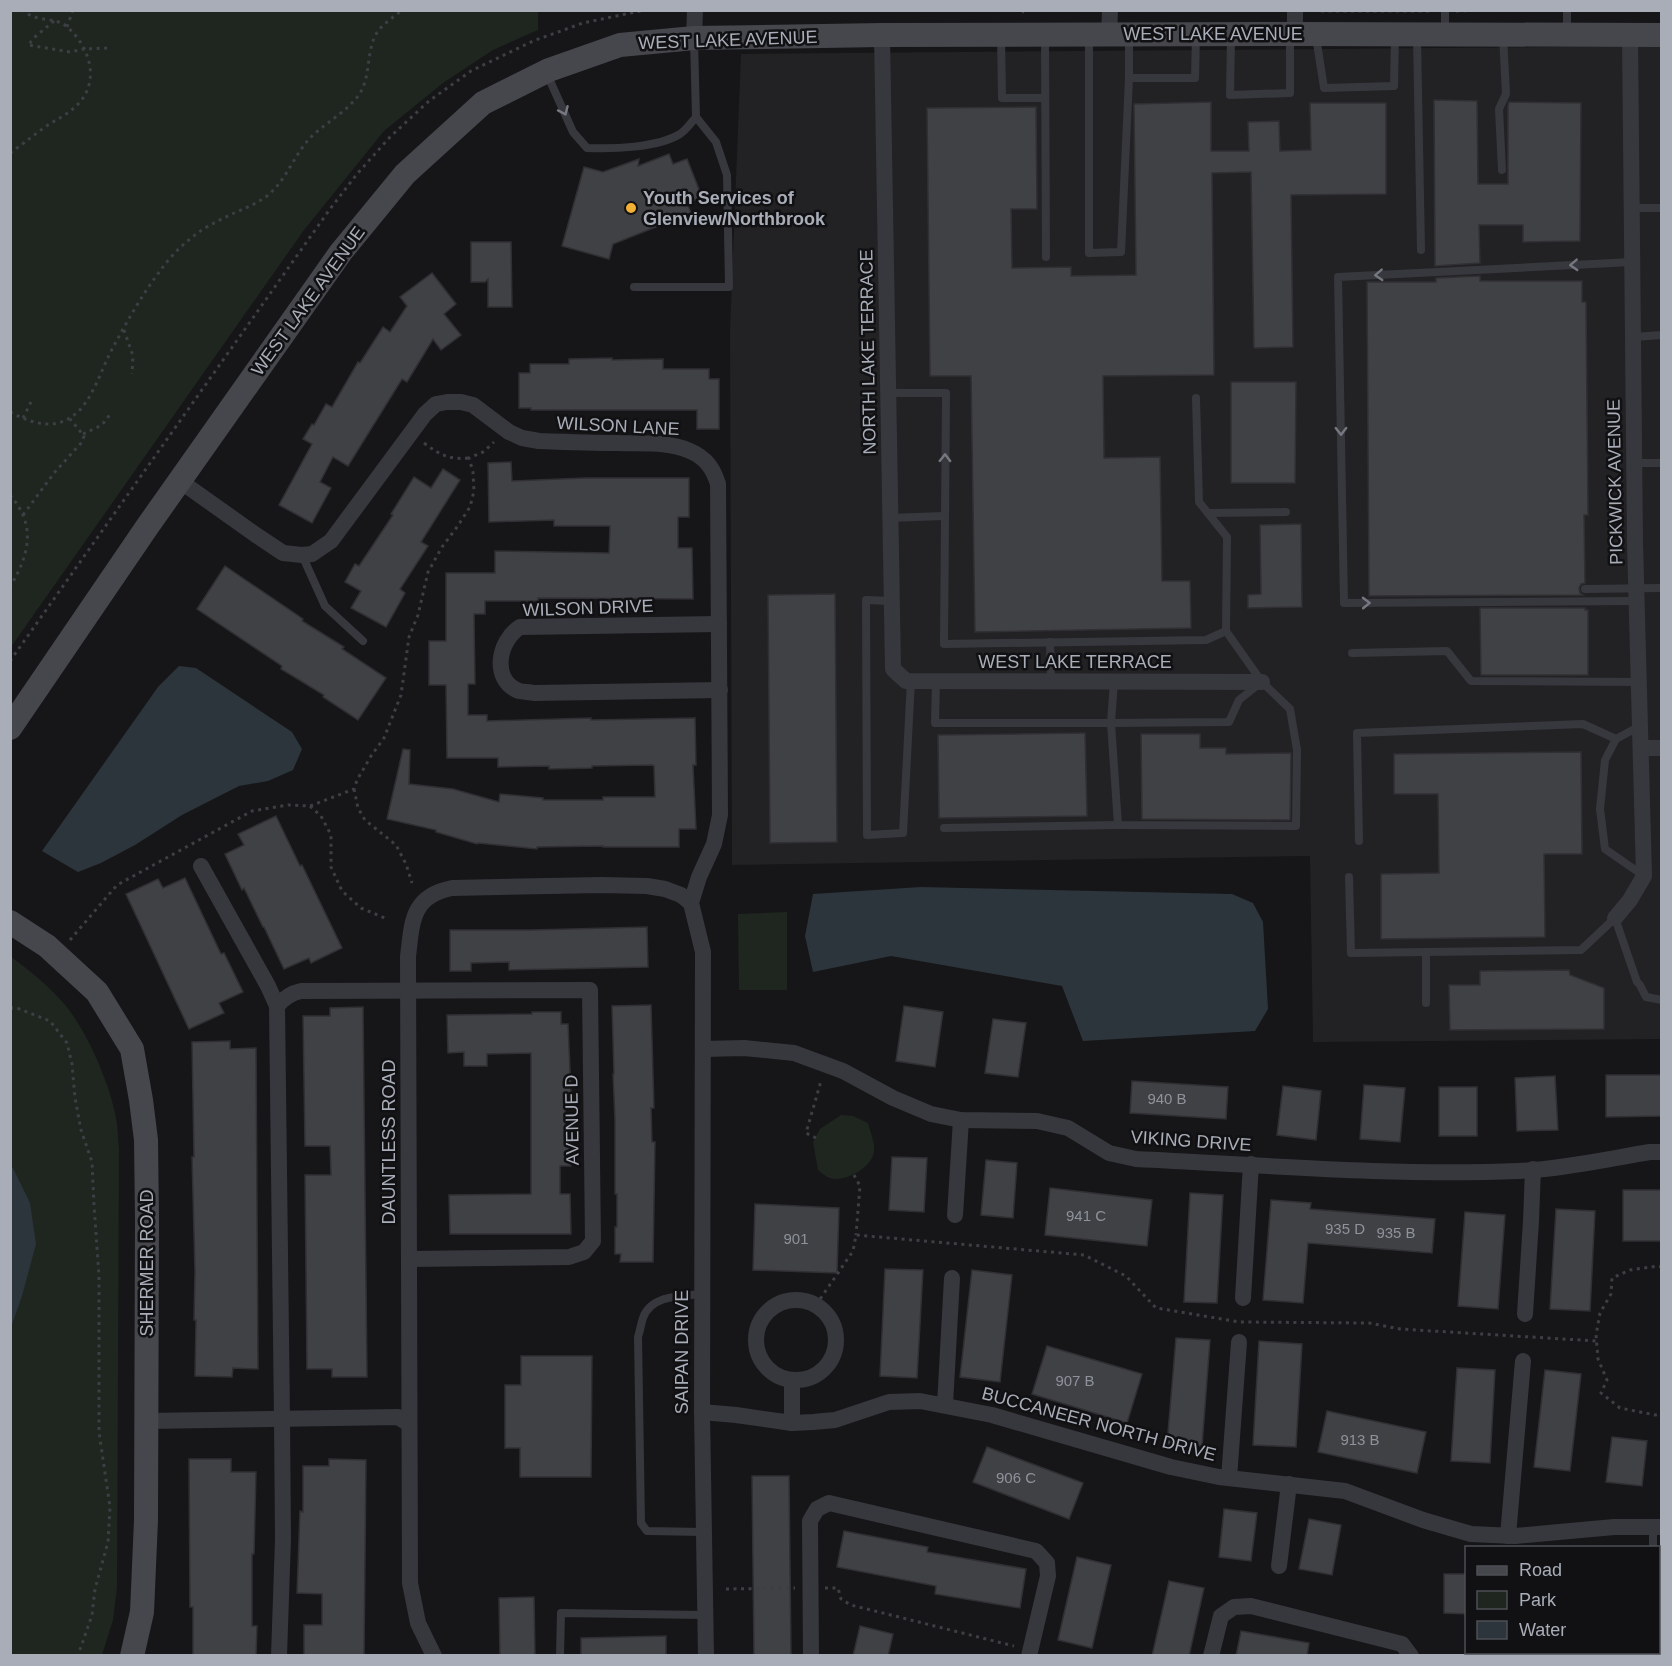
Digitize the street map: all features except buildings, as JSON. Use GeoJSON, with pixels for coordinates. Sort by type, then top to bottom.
{"type":"FeatureCollection","features":[{"type":"Feature","properties":{"kind":"street"},"geometry":{"type":"LineString","coordinates":[[694,38],[695,10]]}},
{"type":"Feature","properties":{"kind":"street"},"geometry":{"type":"LineString","coordinates":[[1109,35],[1110,10]]}},
{"type":"Feature","properties":{"kind":"street","name":"WEST LAKE AVENUE"},"geometry":{"type":"LineString","coordinates":[[10,728],[341,252],[405,174],[483,103],[546,72],[620,45],[694,38],[1231,34],[1299,28],[1445,35],[1662,35]]}},
{"type":"Feature","properties":{"kind":"street","name":"NORTH LAKE TERRACE"},"geometry":{"type":"LineString","coordinates":[[882,35],[893,669],[906,681],[911,681]]}},
{"type":"Feature","properties":{"kind":"street","name":"PICKWICK AVENUE"},"geometry":{"type":"LineString","coordinates":[[1630,36],[1634,463],[1644,876]]}},
{"type":"Feature","properties":{"kind":"street","name":"WILSON LANE"},"geometry":{"type":"LineString","coordinates":[[302,555],[312,554],[331,541],[425,414],[436,404],[461,402],[473,405],[509,432],[522,438],[538,441],[675,446],[689,450],[704,459],[714,470],[718,484],[720,815],[714,844],[699,877],[691,903]]}},
{"type":"Feature","properties":{"kind":"street"},"geometry":{"type":"LineString","coordinates":[[180,481],[283,553],[302,555]]}},
{"type":"Feature","properties":{"kind":"street","name":"WILSON DRIVE"},"geometry":{"type":"LineString","coordinates":[[719,624],[519,627],[504,644],[501,652],[501,666],[508,684],[519,691],[534,693],[720,690]]}},
{"type":"Feature","properties":{"kind":"street","name":"WEST LAKE TERRACE"},"geometry":{"type":"LineString","coordinates":[[911,681],[1262,682]]}},
{"type":"Feature","properties":{"kind":"street"},"geometry":{"type":"LineString","coordinates":[[1641,748],[1662,748]]}},
{"type":"Feature","properties":{"kind":"street"},"geometry":{"type":"LineString","coordinates":[[201,866],[277,1006],[283,1539],[279,1656]]}},
{"type":"Feature","properties":{"kind":"street"},"geometry":{"type":"LineString","coordinates":[[1615,918],[1630,900],[1644,876]]}},
{"type":"Feature","properties":{"kind":"street","name":"DAUNTLESS ROAD"},"geometry":{"type":"LineString","coordinates":[[434,1656],[418,1623],[410,1583],[408,957],[413,920],[417,909],[426,900],[452,888],[647,886],[681,895],[691,903]]}},
{"type":"Feature","properties":{"kind":"street","name":"SAIPAN DRIVE"},"geometry":{"type":"LineString","coordinates":[[691,903],[703,952],[702,1412],[706,1656]]}},
{"type":"Feature","properties":{"kind":"street","name":"SHERMER ROAD"},"geometry":{"type":"LineString","coordinates":[[10,922],[47,946],[97,992],[132,1049],[141,1100],[146,1140],[146,1520],[142,1612],[132,1656]]}},
{"type":"Feature","properties":{"kind":"street"},"geometry":{"type":"LineString","coordinates":[[277,1006],[284,998],[302,991],[408,990]]}},
{"type":"Feature","properties":{"kind":"street","name":"AVENUE D"},"geometry":{"type":"LineString","coordinates":[[408,990],[590,990],[593,1241],[584,1252],[568,1257],[410,1259]]}},
{"type":"Feature","properties":{"kind":"street","name":"VIKING DRIVE"},"geometry":{"type":"LineString","coordinates":[[703,1049],[744,1048],[794,1053],[843,1071],[893,1098],[931,1113],[961,1120],[1048,1123],[1068,1128],[1109,1153],[1136,1159],[1451,1172],[1522,1171],[1662,1152]]}},
{"type":"Feature","properties":{"kind":"street"},"geometry":{"type":"LineString","coordinates":[[955,1215],[961,1120]]}},
{"type":"Feature","properties":{"kind":"street"},"geometry":{"type":"LineString","coordinates":[[1243,1298],[1251,1164]]}},
{"type":"Feature","properties":{"kind":"street"},"geometry":{"type":"LineString","coordinates":[[1525,1314],[1533,1169]]}},
{"type":"Feature","properties":{"kind":"street"},"geometry":{"type":"LineString","coordinates":[[945,1405],[952,1278]]}},
{"type":"Feature","properties":{"kind":"street"},"geometry":{"type":"LineString","coordinates":[[796,1299],[816,1305],[825,1311],[834,1325],[837,1341],[833,1357],[824,1370],[810,1378],[792,1380],[778,1377],[766,1367],[758,1354],[755,1338],[759,1323],[768,1311],[781,1302],[796,1299]]}},
{"type":"Feature","properties":{"kind":"street"},"geometry":{"type":"LineString","coordinates":[[1229,1478],[1239,1342]]}},
{"type":"Feature","properties":{"kind":"street"},"geometry":{"type":"LineString","coordinates":[[1508,1536],[1523,1361]]}},
{"type":"Feature","properties":{"kind":"street"},"geometry":{"type":"LineString","coordinates":[[792,1380],[792,1423]]}},
{"type":"Feature","properties":{"kind":"street","name":"BUCCANEER NORTH DRIVE"},"geometry":{"type":"LineString","coordinates":[[702,1412],[736,1414],[792,1423],[835,1420],[889,1402],[920,1401],[992,1414],[1171,1467],[1229,1478],[1345,1491],[1423,1520],[1471,1534],[1508,1536],[1614,1527],[1657,1526]]}},
{"type":"Feature","properties":{"kind":"street"},"geometry":{"type":"LineString","coordinates":[[147,1421],[398,1417],[409,1424]]}},
{"type":"Feature","properties":{"kind":"street"},"geometry":{"type":"LineString","coordinates":[[1279,1566],[1289,1484]]}},
{"type":"Feature","properties":{"kind":"street"},"geometry":{"type":"LineString","coordinates":[[811,1656],[810,1521],[817,1509],[829,1503],[1036,1551],[1047,1563],[1048,1576],[1030,1653]]}},
{"type":"Feature","properties":{"kind":"street"},"geometry":{"type":"LineString","coordinates":[[1211,1656],[1221,1616],[1234,1607],[1251,1606],[1402,1644],[1411,1656]]}},
{"type":"Feature","properties":{"kind":"lane"},"geometry":{"type":"LineString","coordinates":[[1445,10],[1445,35]]}},
{"type":"Feature","properties":{"kind":"lane"},"geometry":{"type":"LineString","coordinates":[[1567,10],[1567,35]]}},
{"type":"Feature","properties":{"kind":"lane"},"geometry":{"type":"LineString","coordinates":[[1231,34],[1230,95],[1290,93],[1299,28]]}},
{"type":"Feature","properties":{"kind":"lane"},"geometry":{"type":"LineString","coordinates":[[1299,28],[1324,88],[1394,86],[1406,34]]}},
{"type":"Feature","properties":{"kind":"lane"},"geometry":{"type":"LineString","coordinates":[[1129,78],[1196,78],[1196,34]]}},
{"type":"Feature","properties":{"kind":"lane"},"geometry":{"type":"LineString","coordinates":[[1406,34],[1421,250]]}},
{"type":"Feature","properties":{"kind":"lane"},"geometry":{"type":"LineString","coordinates":[[1001,35],[1002,98],[1045,98]]}},
{"type":"Feature","properties":{"kind":"lane"},"geometry":{"type":"LineString","coordinates":[[1045,35],[1046,257]]}},
{"type":"Feature","properties":{"kind":"lane"},"geometry":{"type":"LineString","coordinates":[[1109,35],[1129,78],[1121,252],[1089,253],[1109,35]]}},
{"type":"Feature","properties":{"kind":"lane"},"geometry":{"type":"LineString","coordinates":[[1502,170],[1499,109],[1506,94],[1503,35]]}},
{"type":"Feature","properties":{"kind":"lane"},"geometry":{"type":"LineString","coordinates":[[634,287],[729,287],[727,175],[716,142],[696,117],[694,38]]}},
{"type":"Feature","properties":{"kind":"lane"},"geometry":{"type":"LineString","coordinates":[[546,72],[573,132],[587,148],[632,147],[662,141],[680,134],[696,117]]}},
{"type":"Feature","properties":{"kind":"lane"},"geometry":{"type":"LineString","coordinates":[[1632,208],[1662,208]]}},
{"type":"Feature","properties":{"kind":"lane"},"geometry":{"type":"LineString","coordinates":[[1632,262],[1338,277],[1344,603],[1637,595],[1662,588]]}},
{"type":"Feature","properties":{"kind":"lane"},"geometry":{"type":"LineString","coordinates":[[1633,337],[1662,335]]}},
{"type":"Feature","properties":{"kind":"lane"},"geometry":{"type":"LineString","coordinates":[[888,393],[946,393],[944,644],[1206,640],[1226,632]]}},
{"type":"Feature","properties":{"kind":"lane"},"geometry":{"type":"LineString","coordinates":[[944,828],[1118,825],[1296,826],[1297,750],[1290,709],[1262,682],[1226,632],[1227,537],[1199,502],[1196,398]]}},
{"type":"Feature","properties":{"kind":"lane"},"geometry":{"type":"LineString","coordinates":[[1634,463],[1662,463]]}},
{"type":"Feature","properties":{"kind":"lane"},"geometry":{"type":"LineString","coordinates":[[1208,513],[1286,512]]}},
{"type":"Feature","properties":{"kind":"lane"},"geometry":{"type":"LineString","coordinates":[[890,518],[944,516]]}},
{"type":"Feature","properties":{"kind":"lane"},"geometry":{"type":"LineString","coordinates":[[302,555],[326,606],[363,640]]}},
{"type":"Feature","properties":{"kind":"lane"},"geometry":{"type":"LineString","coordinates":[[1585,589],[1637,595]]}},
{"type":"Feature","properties":{"kind":"lane"},"geometry":{"type":"LineString","coordinates":[[892,601],[866,600],[867,835],[903,833],[911,681]]}},
{"type":"Feature","properties":{"kind":"lane"},"geometry":{"type":"LineString","coordinates":[[1050,642],[1051,681]]}},
{"type":"Feature","properties":{"kind":"lane"},"geometry":{"type":"LineString","coordinates":[[1352,653],[1446,651],[1471,681],[1639,682]]}},
{"type":"Feature","properties":{"kind":"lane"},"geometry":{"type":"LineString","coordinates":[[936,681],[935,723],[1229,722],[1239,700],[1262,682]]}},
{"type":"Feature","properties":{"kind":"lane"},"geometry":{"type":"LineString","coordinates":[[1114,681],[1111,723],[1118,825]]}},
{"type":"Feature","properties":{"kind":"lane"},"geometry":{"type":"LineString","coordinates":[[1359,841],[1357,733],[1583,724],[1616,739]]}},
{"type":"Feature","properties":{"kind":"lane"},"geometry":{"type":"LineString","coordinates":[[1640,726],[1616,739],[1605,760],[1600,809],[1605,849],[1644,876]]}},
{"type":"Feature","properties":{"kind":"lane"},"geometry":{"type":"LineString","coordinates":[[1349,877],[1351,952],[1581,950],[1615,918],[1637,982],[1646,997],[1662,999]]}},
{"type":"Feature","properties":{"kind":"lane"},"geometry":{"type":"LineString","coordinates":[[1426,952],[1426,1003]]}},
{"type":"Feature","properties":{"kind":"lane"},"geometry":{"type":"LineString","coordinates":[[702,1294],[657,1301],[643,1316],[638,1337],[641,1523],[647,1532],[704,1532]]}},
{"type":"Feature","properties":{"kind":"lane"},"geometry":{"type":"LineString","coordinates":[[1653,1546],[1657,1526]]}},
{"type":"Feature","properties":{"kind":"lane"},"geometry":{"type":"LineString","coordinates":[[560,1656],[561,1613],[705,1615]]}},
{"type":"Feature","properties":{"kind":"path"},"geometry":{"type":"LineString","coordinates":[[10,153],[74,108],[81,101],[91,79],[89,59],[78,39],[67,27],[62,23],[35,18],[23,10]]}},
{"type":"Feature","properties":{"kind":"path"},"geometry":{"type":"LineString","coordinates":[[67,27],[73,10]]}},
{"type":"Feature","properties":{"kind":"path"},"geometry":{"type":"LineString","coordinates":[[10,412],[40,424],[56,425],[70,418],[83,407],[124,330],[160,271],[177,251],[204,229],[259,201],[274,189],[309,139],[345,110],[360,94],[375,38],[380,29],[402,10]]}},
{"type":"Feature","properties":{"kind":"path"},"geometry":{"type":"LineString","coordinates":[[54,21],[28,45],[70,52],[108,48]]}},
{"type":"Feature","properties":{"kind":"path"},"geometry":{"type":"LineString","coordinates":[[124,330],[133,356],[132,374]]}},
{"type":"Feature","properties":{"kind":"path"},"geometry":{"type":"LineString","coordinates":[[23,418],[33,398]]}},
{"type":"Feature","properties":{"kind":"path"},"geometry":{"type":"LineString","coordinates":[[83,434],[102,424],[111,413]]}},
{"type":"Feature","properties":{"kind":"path"},"geometry":{"type":"LineString","coordinates":[[23,515],[54,473],[82,442],[83,434],[70,418]]}},
{"type":"Feature","properties":{"kind":"path"},"geometry":{"type":"LineString","coordinates":[[424,443],[439,454],[456,459],[469,458],[483,452],[492,444]]}},
{"type":"Feature","properties":{"kind":"path"},"geometry":{"type":"LineString","coordinates":[[412,883],[406,864],[396,845],[365,820],[358,808],[354,789],[371,756],[384,738],[401,695],[409,637],[418,615],[428,572],[442,546],[458,527],[470,507],[474,491],[473,472],[469,458]]}},
{"type":"Feature","properties":{"kind":"path"},"geometry":{"type":"LineString","coordinates":[[10,495],[23,515],[28,528],[27,550],[10,587]]}},
{"type":"Feature","properties":{"kind":"path"},"geometry":{"type":"LineString","coordinates":[[70,940],[117,885],[252,811],[288,805],[310,806],[354,789]]}},
{"type":"Feature","properties":{"kind":"path"},"geometry":{"type":"LineString","coordinates":[[310,806],[321,816],[331,835],[331,867],[342,891],[361,908],[387,919]]}},
{"type":"Feature","properties":{"kind":"path"},"geometry":{"type":"LineString","coordinates":[[10,1008],[17,1008],[50,1021],[67,1043],[81,1130],[92,1162],[99,1276],[99,1432],[110,1507],[108,1542],[95,1589],[92,1615],[77,1656]]}},
{"type":"Feature","properties":{"kind":"path"},"geometry":{"type":"LineString","coordinates":[[816,1138],[806,1133],[827,1065]]}},
{"type":"Feature","properties":{"kind":"path"},"geometry":{"type":"LineString","coordinates":[[816,1305],[853,1251],[860,1186],[854,1175]]}},
{"type":"Feature","properties":{"kind":"path"},"geometry":{"type":"LineString","coordinates":[[856,1235],[1084,1255],[1126,1276],[1156,1308],[1240,1322],[1369,1323],[1400,1329],[1596,1341]]}},
{"type":"Feature","properties":{"kind":"path"},"geometry":{"type":"LineString","coordinates":[[1662,1267],[1630,1270],[1612,1278],[1611,1294],[1600,1313],[1596,1335],[1598,1359],[1607,1380],[1601,1393],[1620,1408],[1655,1415],[1662,1414]]}},
{"type":"Feature","properties":{"kind":"path"},"geometry":{"type":"LineString","coordinates":[[726,1589],[838,1588],[840,1599],[851,1605],[1030,1653]]}},
{"type":"Feature","properties":{"kind":"shaded area"},"geometry":{"type":"Polygon","coordinates":[[[1661,46],[1661,1039],[1313,1042],[1310,856],[732,865],[730,331],[741,54],[1661,46]]]}},
{"type":"Feature","properties":{"kind":"green space"},"geometry":{"type":"Polygon","coordinates":[[[11,10],[538,11],[538,30],[493,50],[443,83],[384,131],[304,230],[11,647],[11,10]]]}},
{"type":"Feature","properties":{"kind":"green space"},"geometry":{"type":"Polygon","coordinates":[[[787,912],[787,990],[739,990],[738,914],[787,912]]]}},
{"type":"Feature","properties":{"kind":"green space"},"geometry":{"type":"Polygon","coordinates":[[[10,956],[46,985],[73,1016],[89,1043],[103,1074],[117,1122],[119,1150],[117,1587],[113,1620],[102,1655],[11,1655],[10,956]]]}},
{"type":"Feature","properties":{"kind":"green space"},"geometry":{"type":"Polygon","coordinates":[[[841,1115],[853,1116],[868,1123],[874,1151],[864,1168],[850,1176],[836,1179],[818,1170],[813,1142],[820,1129],[841,1115]]]}},
{"type":"Feature","properties":{"kind":"water"},"geometry":{"type":"Polygon","coordinates":[[[179,666],[196,668],[292,732],[302,749],[293,770],[268,781],[239,786],[182,815],[135,845],[78,872],[42,851],[158,687],[179,666]]]}},
{"type":"Feature","properties":{"kind":"water"},"geometry":{"type":"Polygon","coordinates":[[[921,887],[1232,894],[1253,903],[1263,922],[1268,1009],[1255,1031],[1083,1041],[1062,986],[891,956],[813,972],[805,936],[813,894],[921,887]]]}},
{"type":"Feature","properties":{"kind":"water"},"geometry":{"type":"Polygon","coordinates":[[[11,1167],[30,1203],[36,1244],[11,1327],[11,1167]]]}},
{"type":"Feature","properties":{"kind":"place","name":"Youth Services of Glenview/Northbrook"},"geometry":{"type":"Point","coordinates":[631,208]}}]}
